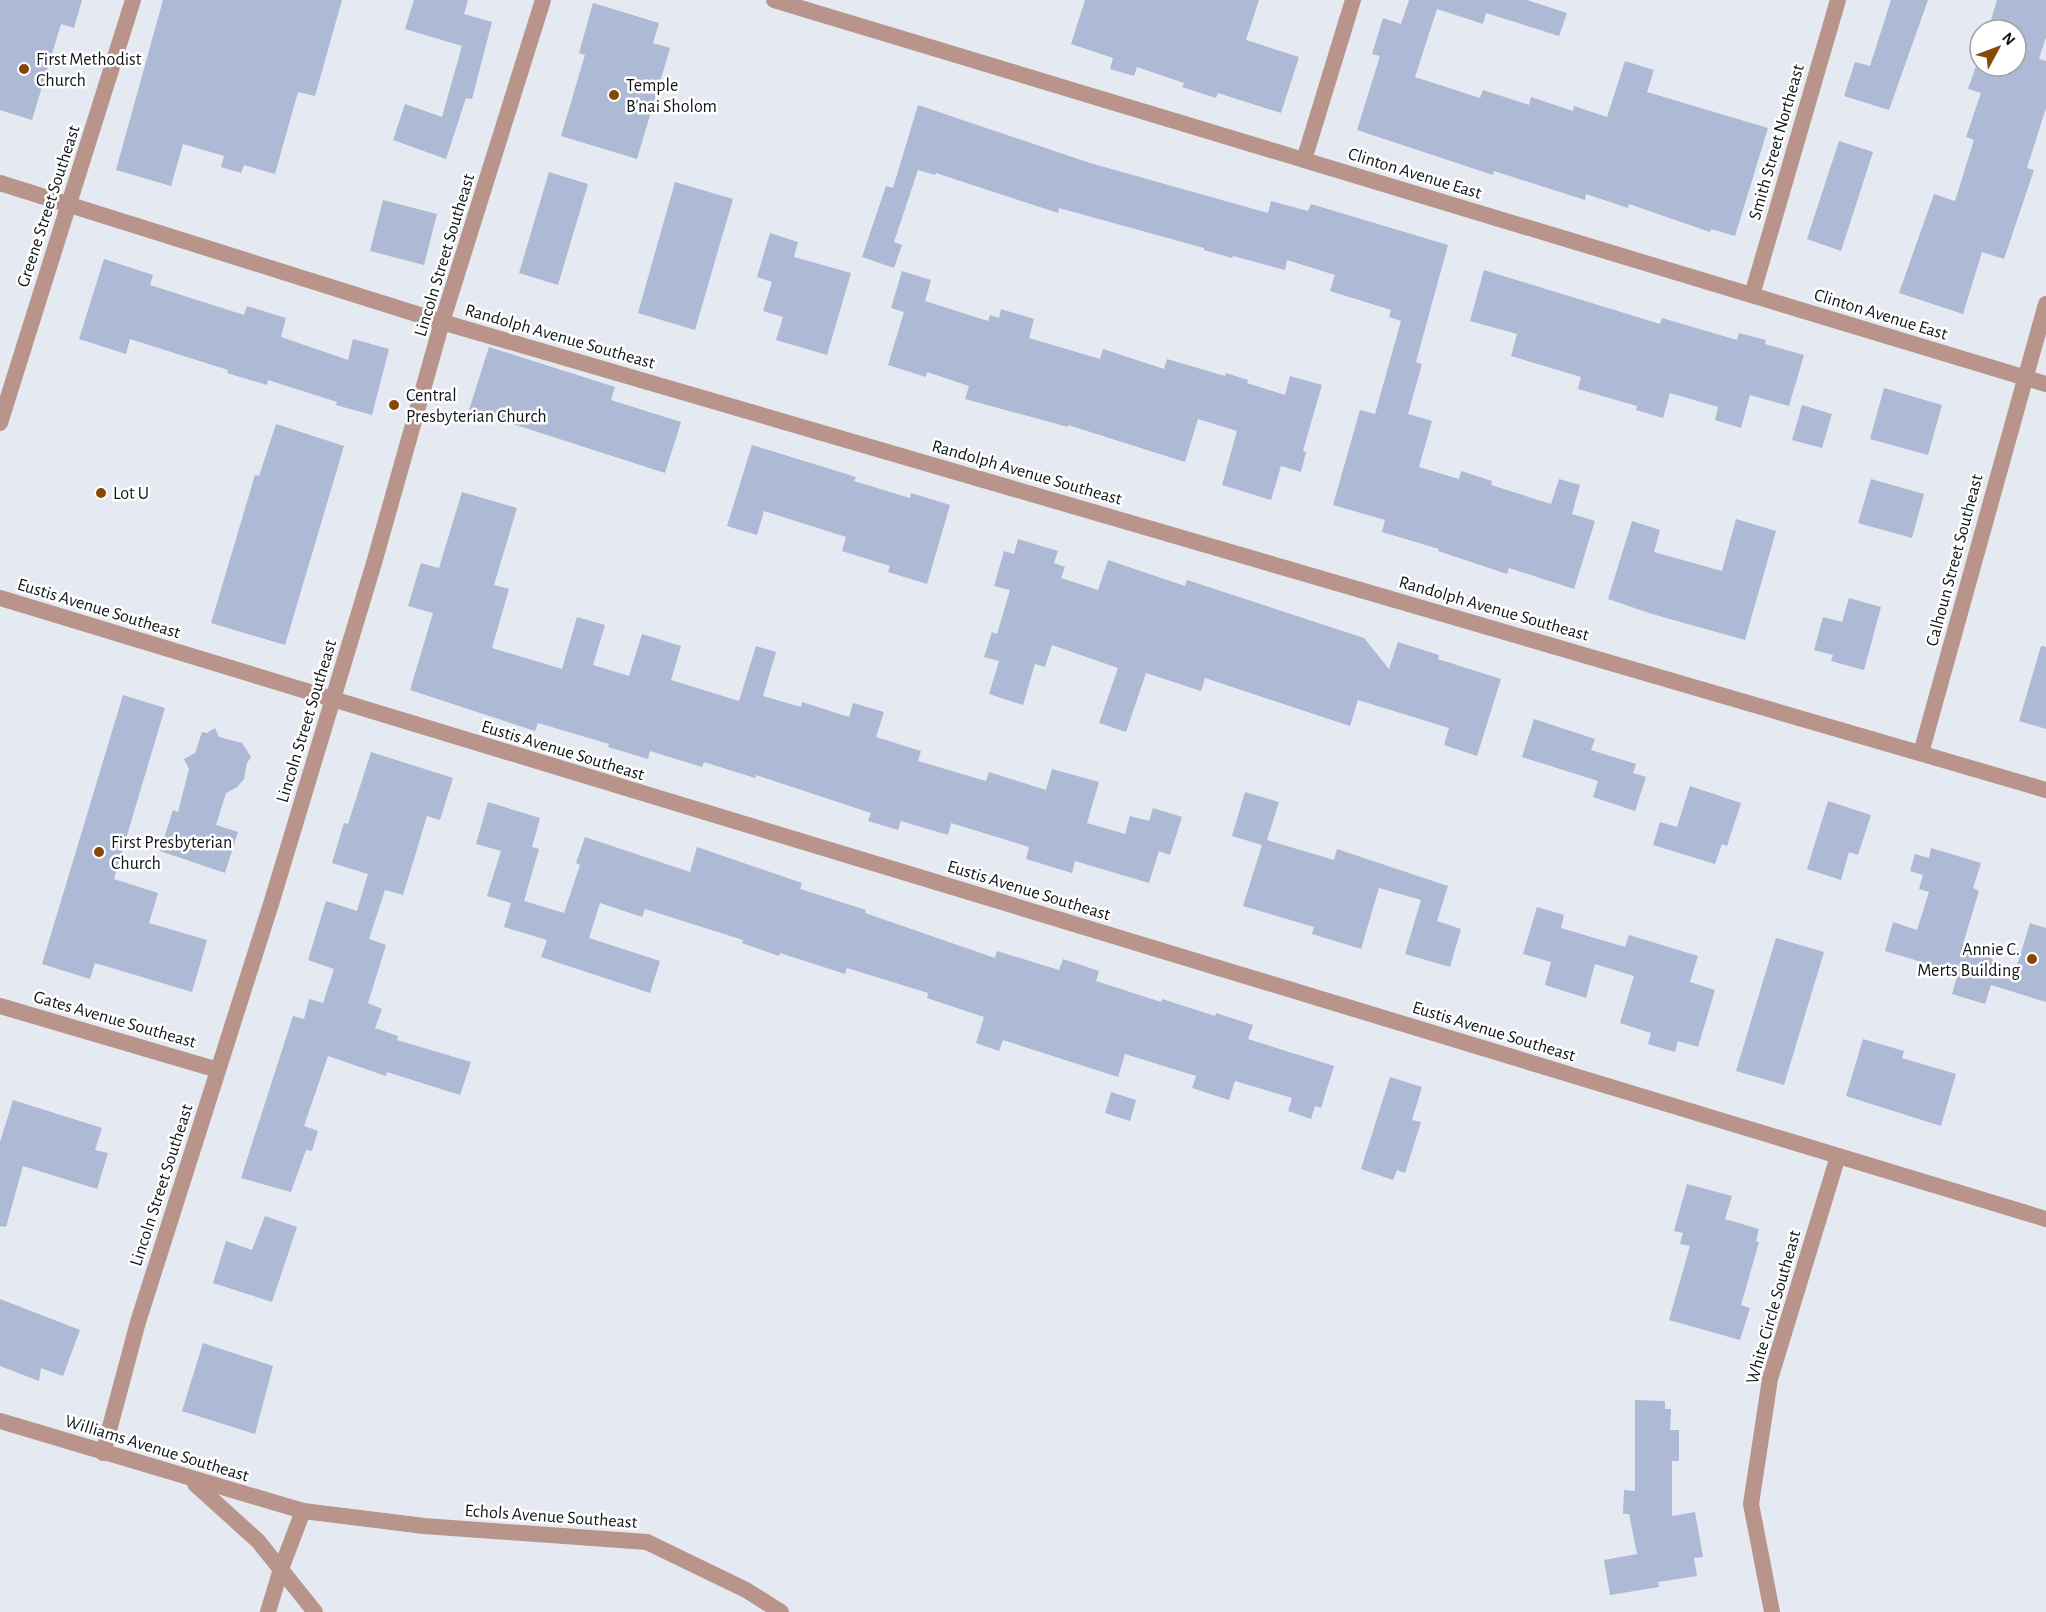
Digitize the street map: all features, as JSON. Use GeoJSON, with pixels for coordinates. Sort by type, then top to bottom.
{"type":"FeatureCollection","features":[{"type":"Feature","properties":{"kind":"street","name":"Greene Street Southeast"},"geometry":{"type":"LineString","coordinates":[[0,423],[133,0]]}},
{"type":"Feature","properties":{"kind":"street","name":"Lincoln Street Southeast"},"geometry":{"type":"LineString","coordinates":[[103,1453],[138,1322],[333,700],[442,322],[543,0]]}},
{"type":"Feature","properties":{"kind":"street","name":"Clinton Avenue East"},"geometry":{"type":"LineString","coordinates":[[774,0],[2046,384]]}},
{"type":"Feature","properties":{"kind":"street"},"geometry":{"type":"LineString","coordinates":[[1304,160],[1353,0]]}},
{"type":"Feature","properties":{"kind":"street","name":"Smith Street Northeast"},"geometry":{"type":"LineString","coordinates":[[1752,295],[1838,0]]}},
{"type":"Feature","properties":{"kind":"street","name":"Randolph Avenue Southeast"},"geometry":{"type":"LineString","coordinates":[[0,183],[442,322],[2046,790]]}},
{"type":"Feature","properties":{"kind":"street","name":"Calhoun Street Southeast"},"geometry":{"type":"LineString","coordinates":[[1921,753],[2046,304]]}},
{"type":"Feature","properties":{"kind":"street","name":"Eustis Avenue Southeast"},"geometry":{"type":"LineString","coordinates":[[0,598],[2046,1219]]}},
{"type":"Feature","properties":{"kind":"street","name":"Gates Avenue Southeast"},"geometry":{"type":"LineString","coordinates":[[0,1006],[218,1070]]}},
{"type":"Feature","properties":{"kind":"street","name":"White Circle Southeast"},"geometry":{"type":"LineString","coordinates":[[1772,1612],[1751,1504],[1770,1379],[1838,1156]]}},
{"type":"Feature","properties":{"kind":"street","name":"Williams Avenue Southeast"},"geometry":{"type":"LineString","coordinates":[[0,1421],[303,1511]]}},
{"type":"Feature","properties":{"kind":"street"},"geometry":{"type":"LineString","coordinates":[[190,1479],[241,1523],[315,1612]]}},
{"type":"Feature","properties":{"kind":"street"},"geometry":{"type":"LineString","coordinates":[[268,1612],[303,1511]]}},
{"type":"Feature","properties":{"kind":"street","name":"Echols Avenue Southeast"},"geometry":{"type":"LineString","coordinates":[[303,1511],[424,1526],[647,1542],[746,1590],[781,1612]]}},
{"type":"Feature","properties":{"kind":"building","name":"First Methodist Church"},"geometry":{"type":"Polygon","coordinates":[[[0,0],[82,0],[74,28],[61,24],[32,120],[0,110],[0,0]]]}},
{"type":"Feature","properties":{"kind":"building"},"geometry":{"type":"Polygon","coordinates":[[[163,0],[342,0],[315,96],[298,92],[275,174],[244,165],[241,173],[221,167],[224,156],[183,144],[171,186],[116,170],[163,0]]]}},
{"type":"Feature","properties":{"kind":"building"},"geometry":{"type":"Polygon","coordinates":[[[414,0],[468,0],[464,14],[492,22],[472,99],[466,98],[446,159],[393,140],[405,104],[442,117],[462,46],[405,29],[414,0]]]}},
{"type":"Feature","properties":{"kind":"building"},"geometry":{"type":"Polygon","coordinates":[[[1085,0],[1259,0],[1246,40],[1299,57],[1281,113],[1218,93],[1216,98],[1182,87],[1184,83],[1137,67],[1134,76],[1110,69],[1113,58],[1071,44],[1085,0]]]}},
{"type":"Feature","properties":{"kind":"building"},"geometry":{"type":"Polygon","coordinates":[[[1409,0],[1527,0],[1567,13],[1559,36],[1486,13],[1483,24],[1437,9],[1415,77],[1480,98],[1483,90],[1529,105],[1531,97],[1573,111],[1574,106],[1607,117],[1625,61],[1654,70],[1647,92],[1768,128],[1735,236],[1711,229],[1710,232],[1629,204],[1628,208],[1586,194],[1585,200],[1494,171],[1493,175],[1357,130],[1380,56],[1372,54],[1383,18],[1401,24],[1409,0]]]}},
{"type":"Feature","properties":{"kind":"building"},"geometry":{"type":"Polygon","coordinates":[[[1891,0],[1928,0],[1889,110],[1844,96],[1855,62],[1870,66],[1891,0]]]}},
{"type":"Feature","properties":{"kind":"building"},"geometry":{"type":"Polygon","coordinates":[[[1997,0],[2046,0],[2046,37],[2039,59],[2046,61],[2046,108],[2027,168],[2034,170],[2004,259],[1982,252],[1963,314],[1899,293],[1934,194],[1955,201],[1974,140],[1966,137],[1981,93],[1968,89],[1972,78],[2028,78],[2028,18],[1992,18],[1997,0]]]}},
{"type":"Feature","properties":{"kind":"building","name":"Temple B'nai Sholom"},"geometry":{"type":"Polygon","coordinates":[[[593,3],[659,23],[653,43],[670,48],[637,159],[561,136],[585,55],[579,53],[593,3]]]}},
{"type":"Feature","properties":{"kind":"building"},"geometry":{"type":"Polygon","coordinates":[[[918,105],[1090,163],[1268,213],[1271,201],[1308,211],[1311,204],[1448,245],[1416,362],[1422,364],[1408,414],[1432,421],[1419,467],[1459,479],[1461,471],[1492,481],[1491,485],[1551,504],[1559,479],[1580,485],[1572,514],[1595,521],[1574,589],[1509,568],[1507,574],[1438,551],[1439,549],[1382,532],[1385,520],[1333,505],[1360,410],[1375,414],[1401,321],[1389,317],[1391,310],[1330,291],[1335,275],[1287,260],[1285,270],[1233,256],[1232,258],[1204,250],[1204,248],[1059,208],[1058,213],[936,173],[935,175],[918,170],[894,242],[902,245],[894,268],[862,257],[886,186],[893,188],[918,105]]]}},
{"type":"Feature","properties":{"kind":"building"},"geometry":{"type":"Polygon","coordinates":[[[1839,141],[1873,152],[1841,251],[1807,239],[1839,141]]]}},
{"type":"Feature","properties":{"kind":"building"},"geometry":{"type":"Polygon","coordinates":[[[549,172],[588,184],[558,285],[519,273],[549,172]]]}},
{"type":"Feature","properties":{"kind":"building"},"geometry":{"type":"Polygon","coordinates":[[[675,182],[733,199],[695,330],[638,313],[675,182]]]}},
{"type":"Feature","properties":{"kind":"building"},"geometry":{"type":"Polygon","coordinates":[[[383,200],[437,214],[424,265],[370,251],[383,200]]]}},
{"type":"Feature","properties":{"kind":"building"},"geometry":{"type":"Polygon","coordinates":[[[770,233],[798,242],[794,257],[851,273],[827,355],[776,340],[783,317],[763,311],[772,282],[757,277],[770,233]]]}},
{"type":"Feature","properties":{"kind":"building"},"geometry":{"type":"Polygon","coordinates":[[[104,259],[153,275],[150,285],[244,315],[247,306],[286,318],[281,337],[348,360],[353,339],[389,349],[372,415],[336,405],[337,402],[268,380],[267,385],[227,373],[228,370],[130,339],[126,354],[79,339],[104,259]]]}},
{"type":"Feature","properties":{"kind":"building"},"geometry":{"type":"Polygon","coordinates":[[[1484,270],[1660,324],[1662,318],[1737,340],[1739,333],[1766,340],[1765,344],[1804,355],[1789,406],[1750,395],[1741,428],[1715,420],[1718,407],[1670,393],[1663,418],[1636,410],[1637,406],[1578,389],[1581,377],[1511,356],[1517,334],[1470,321],[1484,270]]]}},
{"type":"Feature","properties":{"kind":"building"},"geometry":{"type":"Polygon","coordinates":[[[902,271],[931,280],[925,301],[988,321],[990,315],[999,318],[1001,309],[1034,319],[1029,338],[1100,359],[1103,349],[1164,369],[1167,359],[1225,376],[1226,373],[1248,380],[1247,383],[1285,395],[1290,376],[1322,385],[1303,451],[1306,452],[1301,472],[1281,466],[1271,500],[1222,485],[1237,431],[1198,419],[1185,462],[1068,425],[1068,427],[965,399],[969,386],[927,372],[926,377],[888,365],[904,312],[891,308],[902,271]]]}},
{"type":"Feature","properties":{"kind":"building"},"geometry":{"type":"Polygon","coordinates":[[[489,347],[615,387],[611,400],[681,422],[665,473],[469,410],[489,347]]]}},
{"type":"Feature","properties":{"kind":"building"},"geometry":{"type":"Polygon","coordinates":[[[1884,388],[1942,405],[1928,455],[1870,439],[1884,388]]]}},
{"type":"Feature","properties":{"kind":"building"},"geometry":{"type":"Polygon","coordinates":[[[1802,405],[1832,414],[1822,448],[1792,440],[1802,405]]]}},
{"type":"Feature","properties":{"kind":"building"},"geometry":{"type":"Polygon","coordinates":[[[276,424],[344,446],[285,645],[211,623],[255,475],[259,476],[276,424]]]}},
{"type":"Feature","properties":{"kind":"building"},"geometry":{"type":"Polygon","coordinates":[[[752,445],[856,477],[854,481],[910,498],[911,493],[950,505],[927,584],[888,572],[890,566],[842,551],[846,537],[764,511],[757,535],[727,526],[752,445]]]}},
{"type":"Feature","properties":{"kind":"building"},"geometry":{"type":"Polygon","coordinates":[[[1871,479],[1924,494],[1912,538],[1858,523],[1871,479]]]}},
{"type":"Feature","properties":{"kind":"building"},"geometry":{"type":"Polygon","coordinates":[[[462,492],[517,508],[494,585],[509,589],[492,648],[562,669],[577,617],[605,625],[593,665],[629,676],[642,634],[681,646],[671,680],[739,701],[756,646],[776,652],[763,696],[801,707],[802,702],[849,717],[853,703],[884,712],[876,737],[921,751],[918,761],[986,781],[989,772],[1046,790],[1052,769],[1099,782],[1087,823],[1125,834],[1130,816],[1149,821],[1153,808],[1182,817],[1170,855],[1159,851],[1149,883],[1075,861],[1072,873],[1026,859],[1029,847],[951,823],[948,835],[901,821],[898,830],[868,821],[871,813],[756,775],[755,778],[704,762],[702,767],[650,751],[648,759],[608,747],[609,744],[538,723],[535,731],[410,690],[433,613],[408,606],[421,563],[439,568],[462,492]]]}},
{"type":"Feature","properties":{"kind":"building"},"geometry":{"type":"Polygon","coordinates":[[[1736,519],[1776,531],[1745,640],[1608,599],[1632,521],[1660,530],[1654,552],[1722,571],[1736,519]]]}},
{"type":"Feature","properties":{"kind":"building"},"geometry":{"type":"Polygon","coordinates":[[[1018,539],[1058,551],[1054,563],[1065,567],[1061,578],[1098,590],[1108,560],[1185,586],[1187,580],[1364,638],[1389,669],[1398,642],[1439,655],[1438,659],[1501,679],[1477,756],[1444,745],[1449,728],[1358,700],[1350,726],[1205,678],[1201,691],[1146,673],[1126,732],[1099,723],[1118,668],[1052,645],[1045,667],[1035,664],[1023,705],[989,694],[999,661],[984,657],[992,632],[997,634],[1010,590],[994,586],[1004,551],[1014,554],[1018,539]]]}},
{"type":"Feature","properties":{"kind":"building"},"geometry":{"type":"Polygon","coordinates":[[[1849,598],[1881,607],[1864,670],[1831,661],[1833,655],[1814,650],[1823,617],[1842,622],[1849,598]]]}},
{"type":"Feature","properties":{"kind":"building"},"geometry":{"type":"Polygon","coordinates":[[[2041,646],[2046,647],[2046,729],[2019,721],[2041,646]]]}},
{"type":"Feature","properties":{"kind":"building","name":"First Presbyterian Church"},"geometry":{"type":"Polygon","coordinates":[[[123,695],[165,708],[114,879],[158,893],[149,923],[207,940],[192,992],[95,963],[90,979],[42,964],[123,695]]]}},
{"type":"Feature","properties":{"kind":"building"},"geometry":{"type":"Polygon","coordinates":[[[1534,719],[1595,739],[1591,750],[1636,764],[1633,773],[1646,777],[1635,811],[1593,797],[1598,781],[1522,757],[1534,719]]]}},
{"type":"Feature","properties":{"kind":"building"},"geometry":{"type":"Polygon","coordinates":[[[215,728],[219,737],[242,743],[251,757],[247,763],[244,779],[237,787],[226,793],[216,825],[238,832],[225,873],[160,851],[173,810],[178,812],[189,769],[184,759],[195,753],[202,732],[207,733],[215,728]]]}},
{"type":"Feature","properties":{"kind":"building"},"geometry":{"type":"Polygon","coordinates":[[[371,752],[453,778],[440,820],[427,816],[403,895],[385,890],[369,939],[386,945],[368,1003],[382,1009],[375,1028],[398,1036],[397,1040],[471,1062],[460,1095],[387,1072],[386,1076],[328,1056],[304,1126],[318,1131],[312,1151],[306,1150],[291,1192],[241,1178],[293,1016],[304,1019],[309,999],[323,1003],[334,969],[308,960],[326,901],[357,911],[368,874],[332,863],[344,823],[348,824],[371,752]]]}},
{"type":"Feature","properties":{"kind":"building"},"geometry":{"type":"Polygon","coordinates":[[[1690,786],[1741,803],[1727,846],[1722,844],[1715,864],[1653,845],[1660,822],[1677,827],[1690,786]]]}},
{"type":"Feature","properties":{"kind":"building"},"geometry":{"type":"Polygon","coordinates":[[[1245,792],[1279,802],[1267,840],[1334,860],[1337,849],[1448,886],[1437,921],[1461,929],[1450,967],[1405,954],[1421,900],[1379,888],[1361,949],[1312,934],[1314,927],[1243,906],[1262,845],[1232,836],[1245,792]]]}},
{"type":"Feature","properties":{"kind":"building"},"geometry":{"type":"Polygon","coordinates":[[[1828,801],[1871,815],[1858,855],[1849,852],[1841,880],[1807,869],[1828,801]]]}},
{"type":"Feature","properties":{"kind":"building"},"geometry":{"type":"Polygon","coordinates":[[[488,802],[540,818],[532,847],[539,849],[524,901],[564,913],[580,865],[576,863],[585,837],[690,872],[697,847],[802,883],[800,889],[866,910],[865,913],[995,958],[997,951],[1059,970],[1063,959],[1099,971],[1096,981],[1161,1002],[1162,999],[1253,1025],[1248,1039],[1334,1066],[1321,1108],[1315,1106],[1311,1119],[1288,1111],[1292,1098],[1235,1081],[1229,1100],[1192,1088],[1196,1076],[1125,1054],[1118,1077],[1003,1040],[999,1051],[976,1043],[984,1017],[927,998],[928,993],[847,968],[845,974],[780,953],[779,956],[742,943],[743,940],[645,909],[642,917],[600,903],[589,938],[660,961],[650,993],[541,957],[547,940],[504,927],[511,903],[487,896],[501,851],[476,844],[488,802]]]}},
{"type":"Feature","properties":{"kind":"building"},"geometry":{"type":"Polygon","coordinates":[[[1931,848],[1981,863],[1973,888],[1979,891],[1963,944],[1985,951],[2012,982],[2030,923],[2046,928],[2046,1002],[1991,985],[1985,1004],[1952,994],[1958,973],[1885,951],[1893,922],[1917,930],[1929,892],[1919,889],[1923,875],[1910,871],[1915,854],[1929,858],[1931,848]]]}},
{"type":"Feature","properties":{"kind":"building"},"geometry":{"type":"Polygon","coordinates":[[[1537,907],[1564,915],[1561,928],[1625,947],[1629,935],[1698,956],[1690,982],[1715,990],[1698,1047],[1678,1041],[1675,1052],[1648,1044],[1651,1033],[1620,1023],[1634,976],[1595,964],[1586,998],[1545,985],[1551,962],[1523,954],[1537,907]]]}},
{"type":"Feature","properties":{"kind":"building"},"geometry":{"type":"Polygon","coordinates":[[[1776,938],[1824,952],[1784,1085],[1736,1071],[1776,938]]]}},
{"type":"Feature","properties":{"kind":"building"},"geometry":{"type":"Polygon","coordinates":[[[1863,1039],[1904,1051],[1902,1058],[1956,1074],[1941,1126],[1846,1096],[1863,1039]]]}},
{"type":"Feature","properties":{"kind":"building"},"geometry":{"type":"Polygon","coordinates":[[[1390,1077],[1422,1087],[1412,1120],[1421,1122],[1405,1173],[1397,1170],[1393,1180],[1361,1169],[1390,1077]]]}},
{"type":"Feature","properties":{"kind":"building"},"geometry":{"type":"Polygon","coordinates":[[[1111,1092],[1136,1100],[1130,1121],[1105,1113],[1111,1092]]]}},
{"type":"Feature","properties":{"kind":"building"},"geometry":{"type":"Polygon","coordinates":[[[13,1100],[102,1128],[95,1150],[108,1153],[97,1189],[23,1166],[6,1227],[0,1226],[0,1142],[13,1100]]]}},
{"type":"Feature","properties":{"kind":"building"},"geometry":{"type":"Polygon","coordinates":[[[1687,1184],[1732,1196],[1725,1219],[1759,1229],[1756,1241],[1759,1242],[1741,1305],[1750,1308],[1740,1340],[1669,1320],[1690,1246],[1680,1244],[1683,1233],[1674,1231],[1687,1184]]]}},
{"type":"Feature","properties":{"kind":"building"},"geometry":{"type":"Polygon","coordinates":[[[265,1216],[297,1227],[272,1302],[213,1283],[226,1241],[252,1250],[265,1216]]]}},
{"type":"Feature","properties":{"kind":"building"},"geometry":{"type":"Polygon","coordinates":[[[0,1299],[80,1330],[63,1376],[41,1368],[39,1381],[0,1366],[0,1299]]]}},
{"type":"Feature","properties":{"kind":"building"},"geometry":{"type":"Polygon","coordinates":[[[203,1343],[273,1366],[255,1434],[182,1411],[203,1343]]]}},
{"type":"Feature","properties":{"kind":"building"},"geometry":{"type":"Polygon","coordinates":[[[1635,1400],[1665,1401],[1665,1409],[1671,1409],[1670,1430],[1679,1430],[1679,1461],[1672,1461],[1672,1516],[1695,1512],[1703,1557],[1694,1558],[1697,1576],[1658,1582],[1659,1587],[1610,1595],[1604,1560],[1637,1554],[1629,1514],[1623,1514],[1624,1490],[1635,1491],[1635,1400]]]}},
{"type":"Feature","properties":{"kind":"place","name":"First Methodist Church"},"geometry":{"type":"Point","coordinates":[24,69]}},
{"type":"Feature","properties":{"kind":"place","name":"Temple B'nai Sholom"},"geometry":{"type":"Point","coordinates":[614,95]}},
{"type":"Feature","properties":{"kind":"place","name":"Central Presbyterian Church"},"geometry":{"type":"Point","coordinates":[394,405]}},
{"type":"Feature","properties":{"kind":"place","name":"Lot U"},"geometry":{"type":"Point","coordinates":[101,493]}},
{"type":"Feature","properties":{"kind":"place","name":"First Presbyterian Church"},"geometry":{"type":"Point","coordinates":[99,852]}},
{"type":"Feature","properties":{"kind":"place","name":"Annie C. Merts Building"},"geometry":{"type":"Point","coordinates":[2032,959]}}]}
